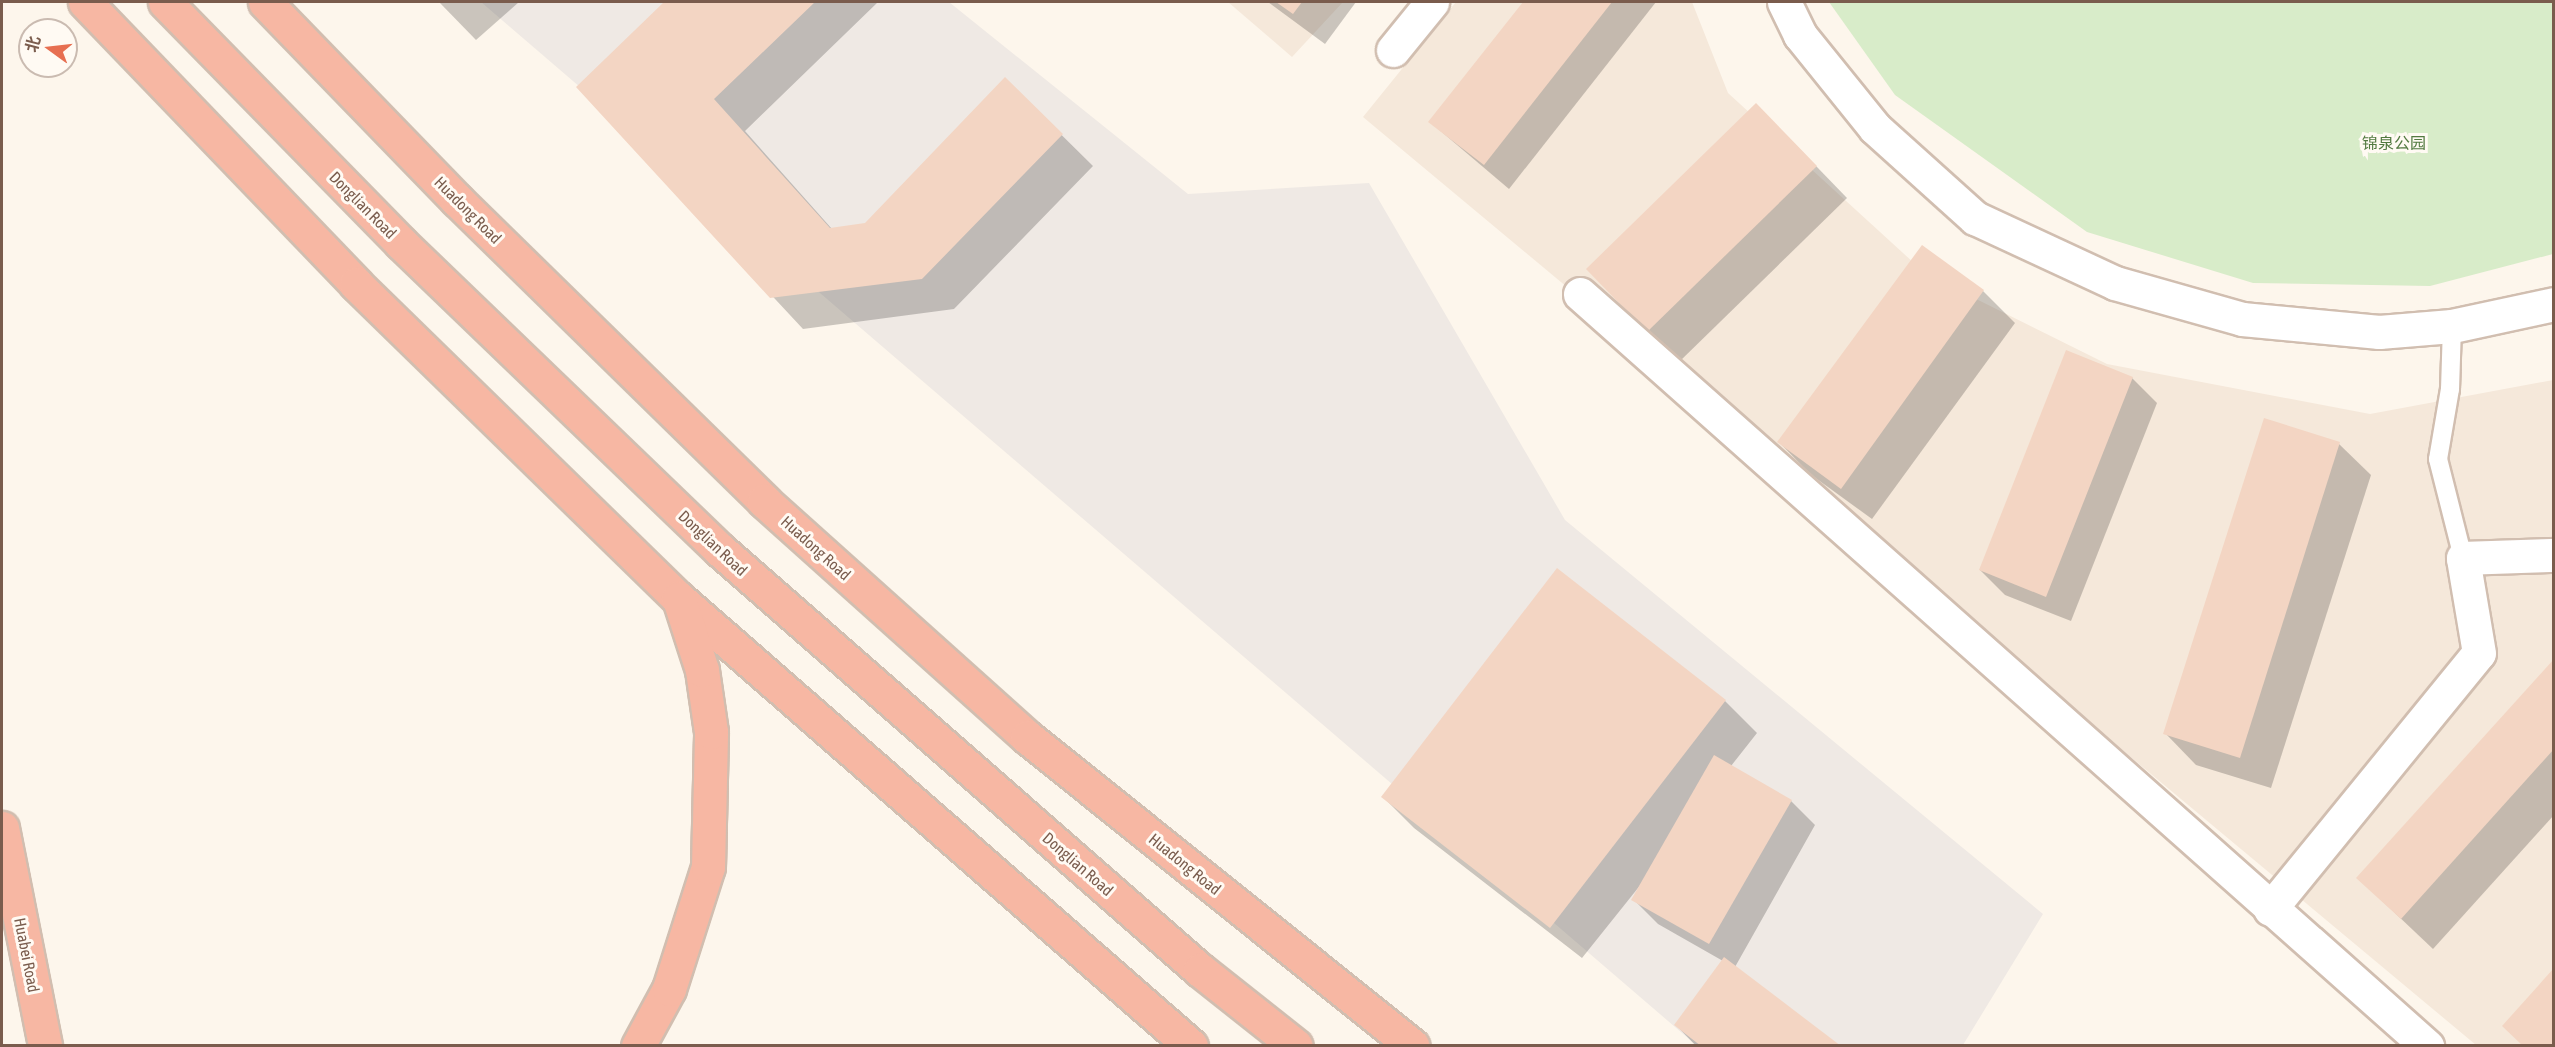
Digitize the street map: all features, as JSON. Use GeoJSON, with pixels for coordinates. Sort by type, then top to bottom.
{"type":"FeatureCollection","features":[{"type":"Feature","properties":{"kind":"highway"},"geometry":{"type":"LineString","coordinates":[[86,2],[356,284],[678,598],[1191,1046]]}},
{"type":"Feature","properties":{"kind":"highway","name":"Donglian Road"},"geometry":{"type":"LineString","coordinates":[[165,2],[401,243],[720,550],[1182,954],[1296,1046]]}},
{"type":"Feature","properties":{"kind":"highway","name":"Huadong Road"},"geometry":{"type":"LineString","coordinates":[[265,2],[457,201],[764,501],[1027,737],[1413,1046]]}},
{"type":"Feature","properties":{"kind":"highway"},"geometry":{"type":"LineString","coordinates":[[638,1046],[669,989],[708,867],[711,732],[702,670],[678,598]]}},
{"type":"Feature","properties":{"kind":"highway","name":"Huabei Road"},"geometry":{"type":"LineString","coordinates":[[2,828],[45,1046]]}},
{"type":"Feature","properties":{"kind":"street"},"geometry":{"type":"LineString","coordinates":[[1394,50],[1432,2]]}},
{"type":"Feature","properties":{"kind":"street"},"geometry":{"type":"LineString","coordinates":[[1784,2],[1800,35],[1875,128],[1975,218],[2115,283],[2242,320],[2379,332],[2452,326],[2553,304]]}},
{"type":"Feature","properties":{"kind":"street"},"geometry":{"type":"LineString","coordinates":[[1580,294],[2427,1046]]}},
{"type":"Feature","properties":{"kind":"street"},"geometry":{"type":"LineString","coordinates":[[2270,909],[2479,653],[2463,558],[2553,555]]}},
{"type":"Feature","properties":{"kind":"lane"},"geometry":{"type":"LineString","coordinates":[[2452,326],[2450,389],[2438,459],[2463,558]]}},
{"type":"Feature","properties":{"kind":"shaded area"},"geometry":{"type":"Polygon","coordinates":[[[481,2],[949,2],[1188,194],[1369,183],[1565,520],[2043,914],[1963,1045],[1696,1045],[481,2]]]}},
{"type":"Feature","properties":{"kind":"shaded area"},"geometry":{"type":"Polygon","coordinates":[[[1228,2],[1343,2],[1292,57],[1228,2]]]}},
{"type":"Feature","properties":{"kind":"shaded area"},"geometry":{"type":"Polygon","coordinates":[[[1456,2],[1692,2],[1728,93],[1926,274],[2107,364],[2370,414],[2553,380],[2553,1045],[2476,1045],[1363,117],[1456,2]]]}},
{"type":"Feature","properties":{"kind":"green space","name":"锦泉公园"},"geometry":{"type":"Polygon","coordinates":[[[1829,2],[2553,2],[2553,254],[2430,286],[2253,283],[2087,232],[1895,95],[1829,2]]]}},
{"type":"Feature","properties":{"kind":"building"},"geometry":{"type":"Polygon","coordinates":[[[664,2],[815,2],[714,99],[830,228],[865,223],[1005,77],[1063,134],[922,279],[770,298],[576,87],[664,2]]]}},
{"type":"Feature","properties":{"kind":"building"},"geometry":{"type":"Polygon","coordinates":[[[1276,2],[1302,2],[1293,14],[1276,2]]]}},
{"type":"Feature","properties":{"kind":"building"},"geometry":{"type":"Polygon","coordinates":[[[1523,2],[1612,2],[1484,165],[1428,122],[1523,2]]]}},
{"type":"Feature","properties":{"kind":"building"},"geometry":{"type":"Polygon","coordinates":[[[1756,103],[1817,166],[1647,332],[1586,269],[1756,103]]]}},
{"type":"Feature","properties":{"kind":"building"},"geometry":{"type":"Polygon","coordinates":[[[1922,245],[1984,290],[1841,489],[1777,442],[1922,245]]]}},
{"type":"Feature","properties":{"kind":"building"},"geometry":{"type":"Polygon","coordinates":[[[2066,350],[2133,377],[2046,597],[1979,570],[2066,350]]]}},
{"type":"Feature","properties":{"kind":"building"},"geometry":{"type":"Polygon","coordinates":[[[2264,418],[2340,442],[2240,758],[2163,734],[2264,418]]]}},
{"type":"Feature","properties":{"kind":"building"},"geometry":{"type":"Polygon","coordinates":[[[1557,568],[1726,700],[1550,928],[1381,797],[1557,568]]]}},
{"type":"Feature","properties":{"kind":"building"},"geometry":{"type":"Polygon","coordinates":[[[2554,659],[2554,749],[2401,919],[2356,878],[2554,659]]]}},
{"type":"Feature","properties":{"kind":"building"},"geometry":{"type":"Polygon","coordinates":[[[1714,755],[1792,800],[1709,944],[1631,900],[1714,755]]]}},
{"type":"Feature","properties":{"kind":"building"},"geometry":{"type":"Polygon","coordinates":[[[1724,957],[1841,1046],[1701,1046],[1674,1025],[1724,957]]]}},
{"type":"Feature","properties":{"kind":"building"},"geometry":{"type":"Polygon","coordinates":[[[2554,968],[2554,1046],[2523,1046],[2502,1026],[2554,968]]]}}]}
